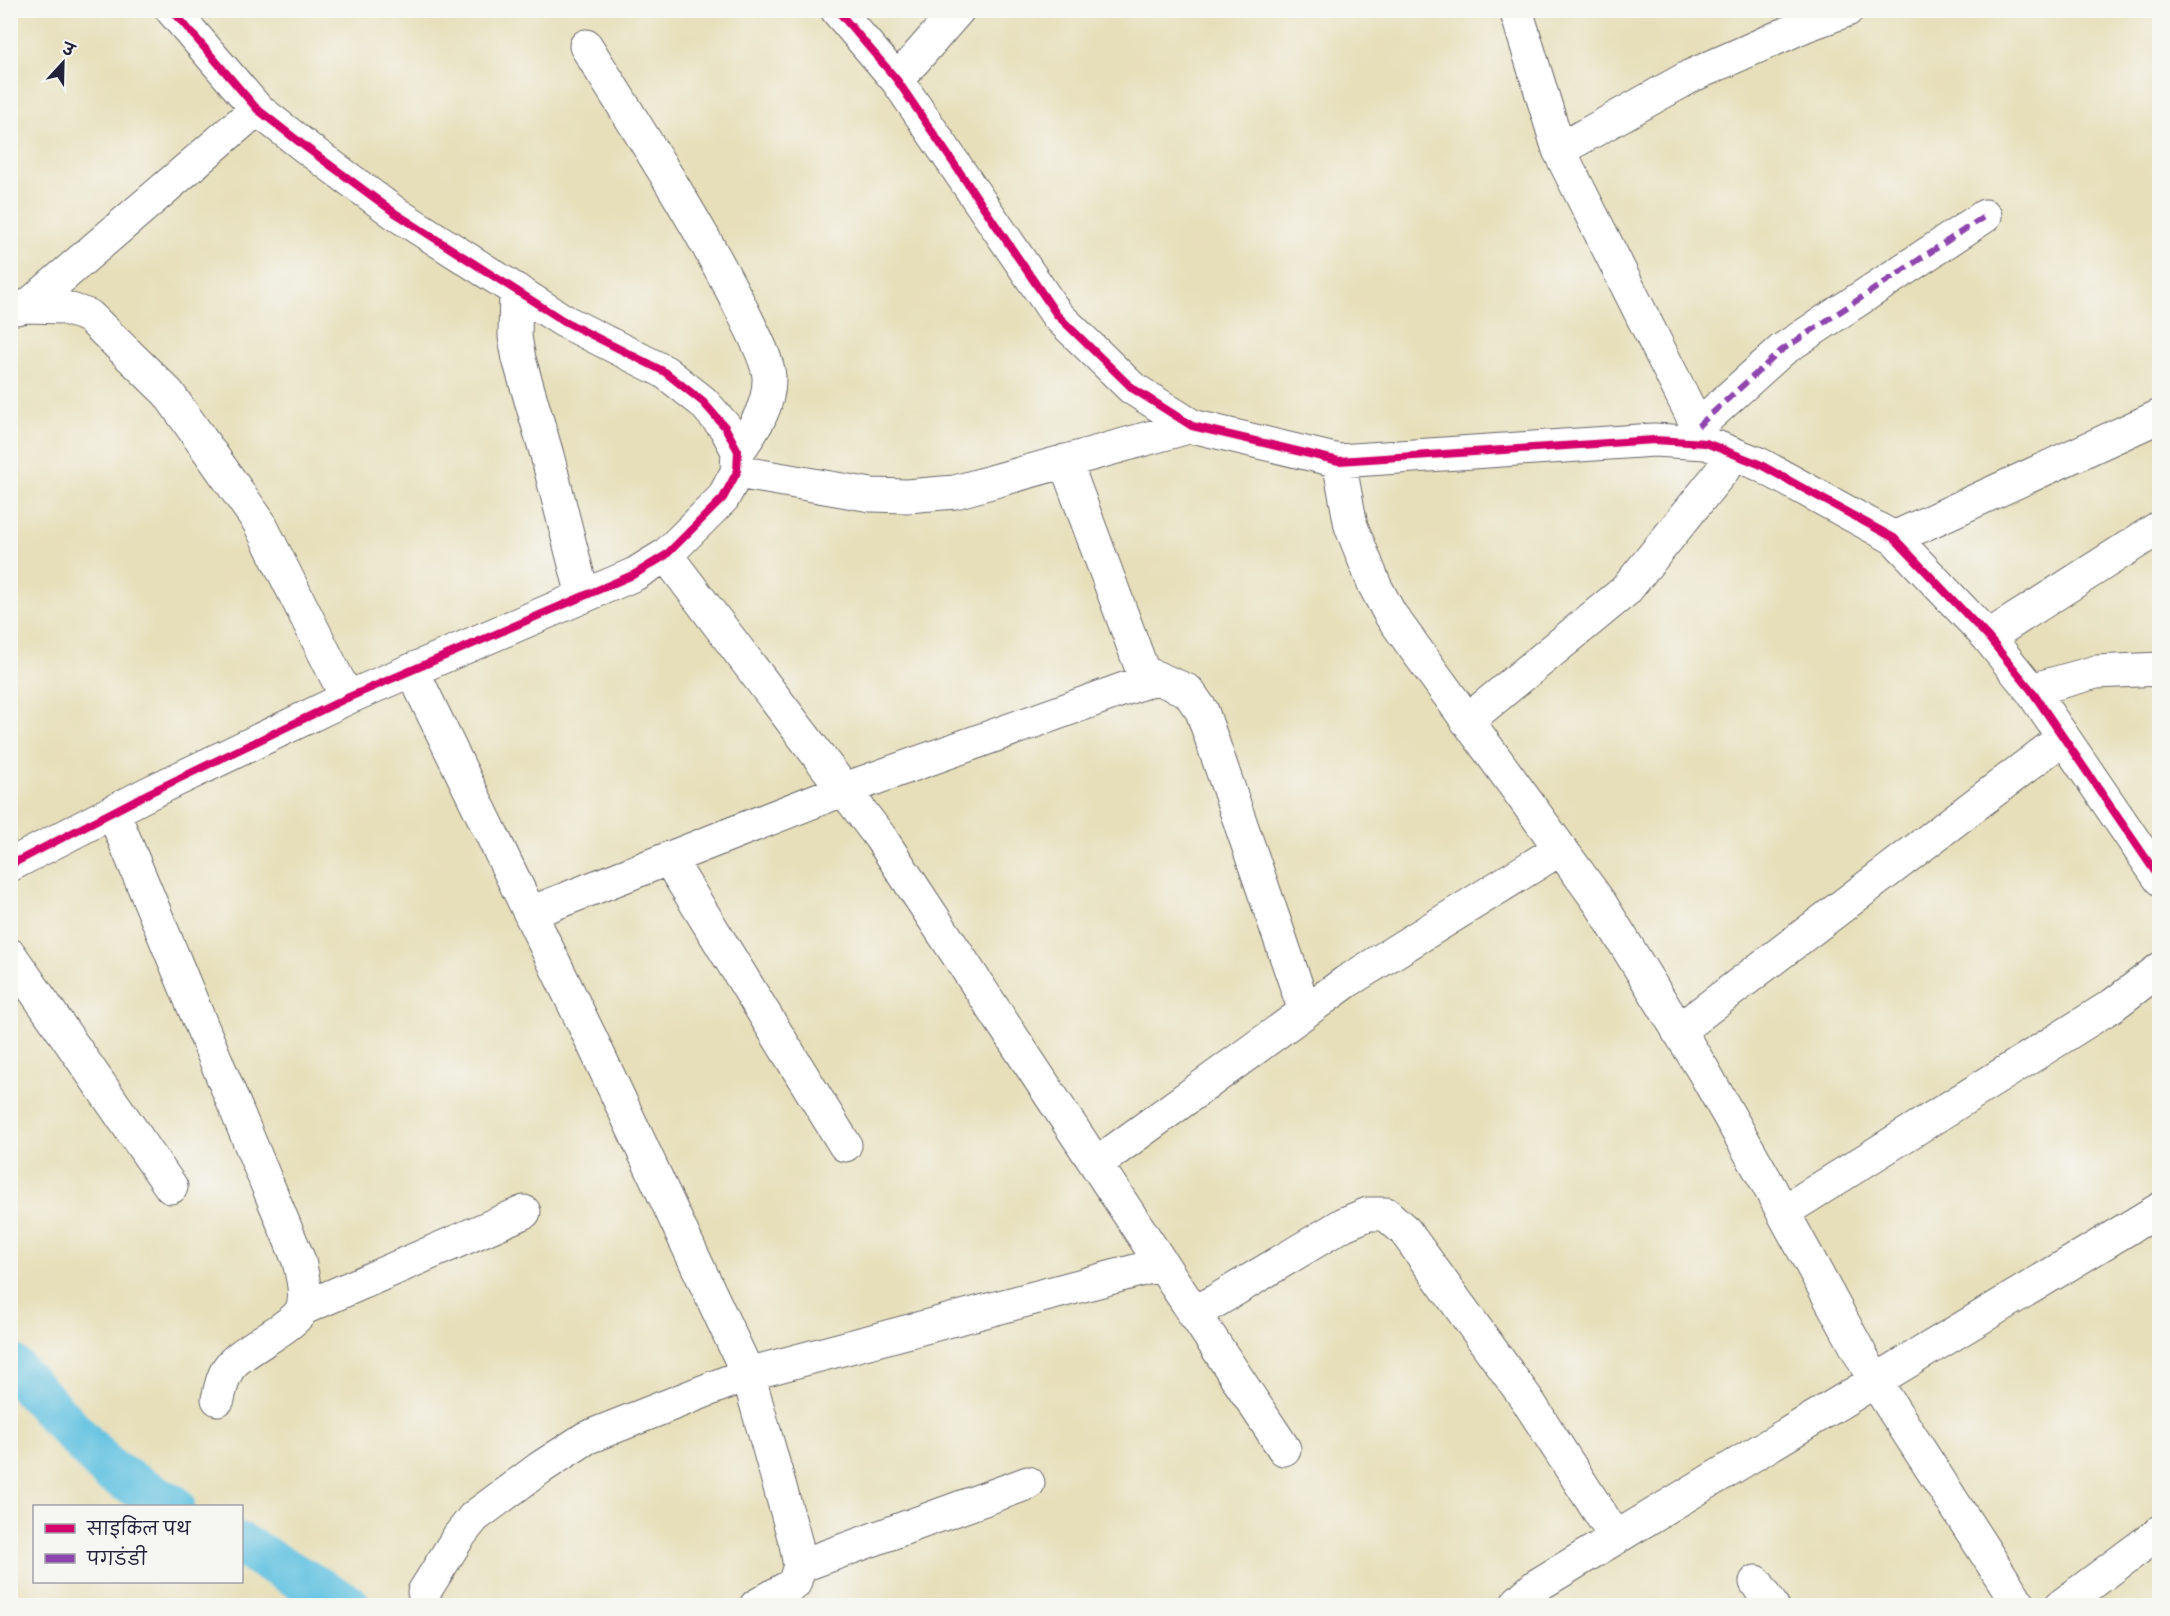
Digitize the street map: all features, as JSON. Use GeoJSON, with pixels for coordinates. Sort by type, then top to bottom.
{"type":"FeatureCollection","features":[{"type":"Feature","properties":{"kind":"street"},"geometry":{"type":"LineString","coordinates":[[172,10],[257,109],[394,213],[564,321],[665,372],[703,402],[724,427],[738,462]]}},
{"type":"Feature","properties":{"kind":"street"},"geometry":{"type":"LineString","coordinates":[[837,10],[897,80],[1057,315],[1132,388],[1192,426],[1339,461],[1642,441],[1713,441],[1894,538],[1988,637],[2031,690],[2160,879]]}},
{"type":"Feature","properties":{"kind":"street"},"geometry":{"type":"LineString","coordinates":[[897,80],[958,10]]}},
{"type":"Feature","properties":{"kind":"street"},"geometry":{"type":"LineString","coordinates":[[1516,10],[1559,150],[1713,441]]}},
{"type":"Feature","properties":{"kind":"street"},"geometry":{"type":"LineString","coordinates":[[1559,150],[1691,76],[1806,25],[1847,10]]}},
{"type":"Feature","properties":{"kind":"street"},"geometry":{"type":"LineString","coordinates":[[10,866],[113,812],[347,698],[635,574],[666,555],[723,498],[738,462],[759,422],[768,394],[769,375],[757,341],[709,245],[586,46]]}},
{"type":"Feature","properties":{"kind":"street"},"geometry":{"type":"LineString","coordinates":[[19,307],[257,109]]}},
{"type":"Feature","properties":{"kind":"street"},"geometry":{"type":"LineString","coordinates":[[1467,721],[1625,591],[1713,441],[1782,350],[1984,216]]}},
{"type":"Feature","properties":{"kind":"street"},"geometry":{"type":"LineString","coordinates":[[516,290],[515,337],[519,359],[547,455],[583,596]]}},
{"type":"Feature","properties":{"kind":"street"},"geometry":{"type":"LineString","coordinates":[[19,307],[62,307],[89,316],[168,393],[259,522],[347,698]]}},
{"type":"Feature","properties":{"kind":"street"},"geometry":{"type":"LineString","coordinates":[[1894,538],[2160,416]]}},
{"type":"Feature","properties":{"kind":"street"},"geometry":{"type":"LineString","coordinates":[[738,462],[871,495],[907,496],[955,492],[1192,426]]}},
{"type":"Feature","properties":{"kind":"street"},"geometry":{"type":"LineString","coordinates":[[1065,461],[1143,672],[1188,692],[1202,711],[1305,1011]]}},
{"type":"Feature","properties":{"kind":"street"},"geometry":{"type":"LineString","coordinates":[[1339,461],[1351,526],[1375,586],[1390,614],[1600,903],[1709,1080],[1875,1381],[2020,1605]]}},
{"type":"Feature","properties":{"kind":"street"},"geometry":{"type":"LineString","coordinates":[[1988,637],[2160,527]]}},
{"type":"Feature","properties":{"kind":"street"},"geometry":{"type":"LineString","coordinates":[[666,555],[880,837],[1284,1449]]}},
{"type":"Feature","properties":{"kind":"street"},"geometry":{"type":"LineString","coordinates":[[2031,690],[2096,672],[2160,669]]}},
{"type":"Feature","properties":{"kind":"street"},"geometry":{"type":"LineString","coordinates":[[412,670],[530,913],[748,1374],[796,1544],[800,1566],[794,1584],[756,1605]]}},
{"type":"Feature","properties":{"kind":"street"},"geometry":{"type":"LineString","coordinates":[[530,913],[845,789],[1155,678]]}},
{"type":"Feature","properties":{"kind":"street"},"geometry":{"type":"LineString","coordinates":[[1678,1031],[2063,738]]}},
{"type":"Feature","properties":{"kind":"street"},"geometry":{"type":"LineString","coordinates":[[113,812],[299,1261],[304,1289],[302,1309]]}},
{"type":"Feature","properties":{"kind":"street"},"geometry":{"type":"LineString","coordinates":[[1096,1164],[1346,982],[1560,849]]}},
{"type":"Feature","properties":{"kind":"street"},"geometry":{"type":"LineString","coordinates":[[669,859],[845,1145]]}},
{"type":"Feature","properties":{"kind":"street"},"geometry":{"type":"LineString","coordinates":[[10,955],[171,1187]]}},
{"type":"Feature","properties":{"kind":"street"},"geometry":{"type":"LineString","coordinates":[[1783,1212],[2113,1005],[2160,969]]}},
{"type":"Feature","properties":{"kind":"street"},"geometry":{"type":"LineString","coordinates":[[1516,1604],[1536,1586],[2160,1209]]}},
{"type":"Feature","properties":{"kind":"street"},"geometry":{"type":"LineString","coordinates":[[218,1399],[225,1374],[232,1363],[291,1321],[302,1309],[524,1212]]}},
{"type":"Feature","properties":{"kind":"street"},"geometry":{"type":"LineString","coordinates":[[1194,1314],[1344,1224],[1368,1214],[1386,1214],[1405,1231],[1526,1398],[1616,1538]]}},
{"type":"Feature","properties":{"kind":"street"},"geometry":{"type":"LineString","coordinates":[[424,1592],[459,1536],[474,1517],[540,1468],[586,1438],[748,1374],[1162,1264]]}},
{"type":"Feature","properties":{"kind":"street"},"geometry":{"type":"LineString","coordinates":[[800,1566],[1028,1483]]}},
{"type":"Feature","properties":{"kind":"street"},"geometry":{"type":"LineString","coordinates":[[2061,1605],[2160,1532]]}},
{"type":"Feature","properties":{"kind":"waterway"},"geometry":{"type":"LineString","coordinates":[[10,1365],[110,1471],[171,1505]]}},
{"type":"Feature","properties":{"kind":"waterway"},"geometry":{"type":"LineString","coordinates":[[243,1546],[349,1606]]}},
{"type":"Feature","properties":{"kind":"marked path"},"geometry":{"type":"LineString","coordinates":[[1698,426],[1782,350],[1985,216]]}},
{"type":"Feature","properties":{"kind":"cycle path"},"geometry":{"type":"LineString","coordinates":[[10,865],[149,793],[347,698],[635,574],[666,555],[723,498],[737,472],[738,451],[725,427],[703,402],[665,372],[564,321],[395,213],[257,109],[172,10]]}},
{"type":"Feature","properties":{"kind":"cycle path"},"geometry":{"type":"LineString","coordinates":[[837,10],[897,80],[1057,315],[1132,388],[1192,426],[1339,461],[1654,440],[1706,443],[1759,464],[1894,538],[1988,637],[2031,690],[2160,879]]}}]}
